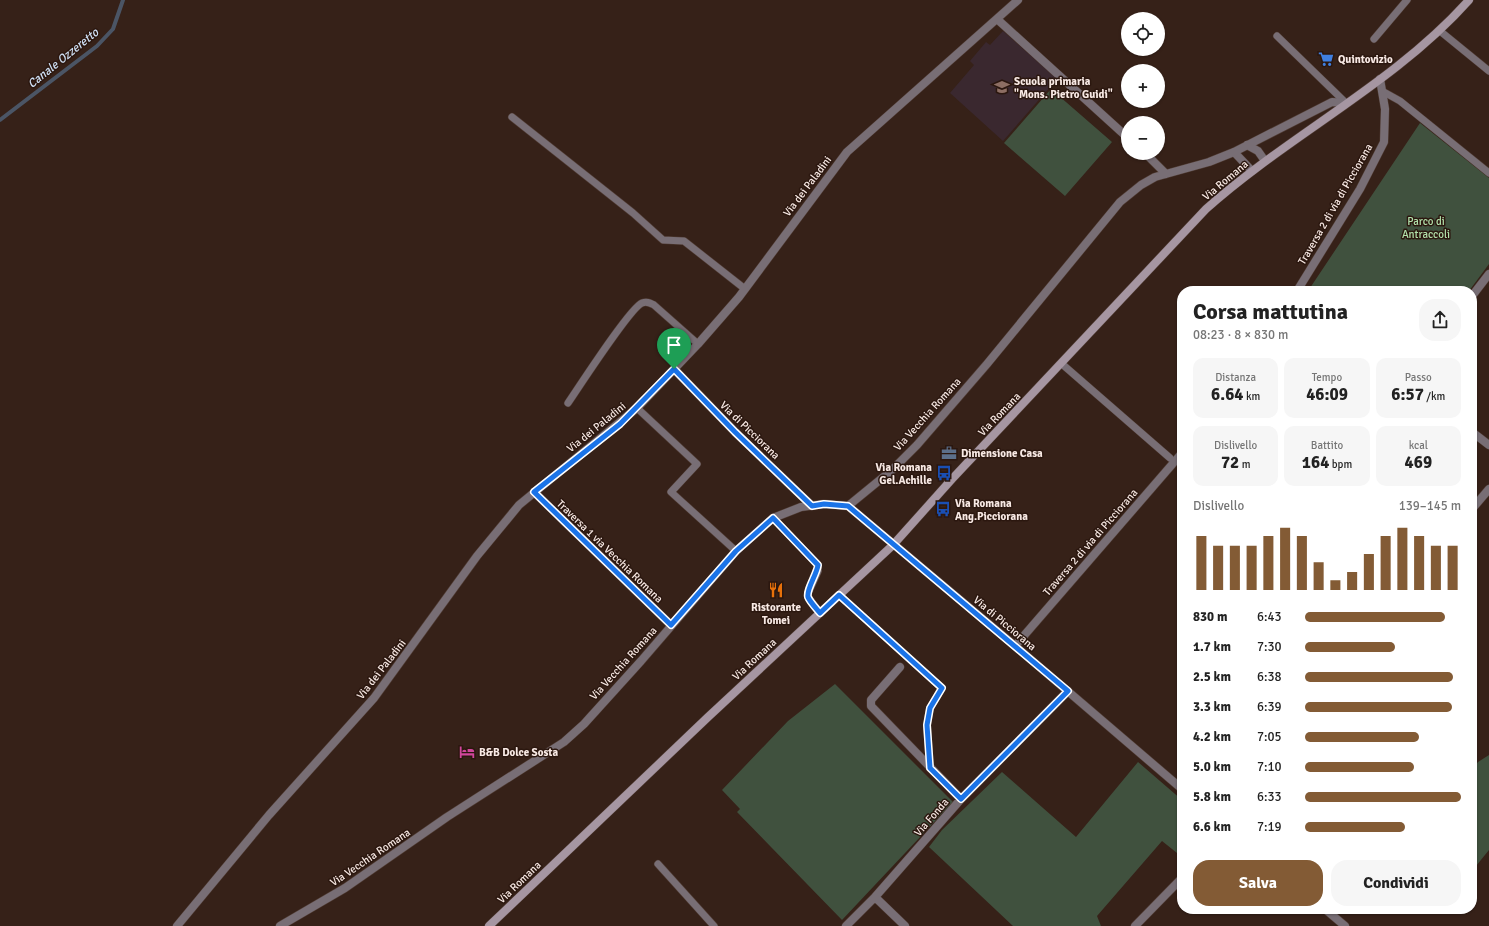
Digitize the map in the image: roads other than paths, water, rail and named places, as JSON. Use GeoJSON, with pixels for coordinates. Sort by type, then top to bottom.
{"type":"FeatureCollection","features":[{"type":"Feature","properties":{"kind":"main road","name":"Via Romana"},"geometry":{"type":"LineString","coordinates":[[489,926],[893,545],[952,479],[1062,364],[1196,219],[1265,161],[1408,59],[1440,31],[1469,0]]}},
{"type":"Feature","properties":{"kind":"street","name":"Via dei Paladini"},"geometry":{"type":"LineString","coordinates":[[178,926],[269,815],[374,698],[477,556],[510,515],[534,492],[637,408],[698,344],[745,289],[847,152],[1018,0]]}},
{"type":"Feature","properties":{"kind":"street"},"geometry":{"type":"LineString","coordinates":[[997,19],[1121,132]]}},
{"type":"Feature","properties":{"kind":"street","name":"Traversa 2 di via di Picciorana"},"geometry":{"type":"LineString","coordinates":[[1300,286],[1360,189],[1384,142],[1386,119],[1380,79]]}},
{"type":"Feature","properties":{"kind":"street","name":"Via Vecchia Romana"},"geometry":{"type":"LineString","coordinates":[[280,926],[344,888],[447,817],[564,742],[584,724],[736,551],[773,518],[790,510],[824,504],[848,506],[892,470],[917,445],[987,364],[1120,202],[1141,185],[1166,174],[1209,162],[1234,152],[1332,102],[1346,103]]}},
{"type":"Feature","properties":{"kind":"street"},"geometry":{"type":"LineString","coordinates":[[1247,145],[1258,151],[1265,161]]}},
{"type":"Feature","properties":{"kind":"street"},"geometry":{"type":"LineString","coordinates":[[1234,152],[1252,171]]}},
{"type":"Feature","properties":{"kind":"street"},"geometry":{"type":"LineString","coordinates":[[1152,160],[1166,174]]}},
{"type":"Feature","properties":{"kind":"street"},"geometry":{"type":"LineString","coordinates":[[1477,290],[1489,274]]}},
{"type":"Feature","properties":{"kind":"street","name":"Via di Picciorana"},"geometry":{"type":"LineString","coordinates":[[674,369],[735,432],[812,506]]}},
{"type":"Feature","properties":{"kind":"street"},"geometry":{"type":"LineString","coordinates":[[1477,436],[1489,445]]}},
{"type":"Feature","properties":{"kind":"street","name":"Traversa 2 di via di Picciorana"},"geometry":{"type":"LineString","coordinates":[[1015,646],[1177,460]]}},
{"type":"Feature","properties":{"kind":"street"},"geometry":{"type":"LineString","coordinates":[[1477,503],[1489,489]]}},
{"type":"Feature","properties":{"kind":"street","name":"Traversa 1 via Vecchia Romana"},"geometry":{"type":"LineString","coordinates":[[534,492],[671,625]]}},
{"type":"Feature","properties":{"kind":"street","name":"Via di Picciorana"},"geometry":{"type":"LineString","coordinates":[[848,506],[1177,785]]}},
{"type":"Feature","properties":{"kind":"street"},"geometry":{"type":"LineString","coordinates":[[900,667],[871,700],[871,706],[961,799]]}},
{"type":"Feature","properties":{"kind":"street","name":"Via Fonda"},"geometry":{"type":"LineString","coordinates":[[846,926],[876,897],[961,799],[1068,691]]}},
{"type":"Feature","properties":{"kind":"street"},"geometry":{"type":"LineString","coordinates":[[1135,926],[1177,883]]}},
{"type":"Feature","properties":{"kind":"street"},"geometry":{"type":"LineString","coordinates":[[876,897],[905,926]]}},
{"type":"Feature","properties":{"kind":"street"},"geometry":{"type":"LineString","coordinates":[[1331,914],[1345,926]]}},
{"type":"Feature","properties":{"kind":"lane"},"geometry":{"type":"LineString","coordinates":[[1374,39],[1407,0]]}},
{"type":"Feature","properties":{"kind":"lane"},"geometry":{"type":"LineString","coordinates":[[1440,31],[1489,71]]}},
{"type":"Feature","properties":{"kind":"lane"},"geometry":{"type":"LineString","coordinates":[[1277,36],[1346,103]]}},
{"type":"Feature","properties":{"kind":"lane"},"geometry":{"type":"LineString","coordinates":[[1382,91],[1400,101],[1489,173]]}},
{"type":"Feature","properties":{"kind":"lane"},"geometry":{"type":"LineString","coordinates":[[512,117],[633,213],[659,237],[671,242],[684,241],[745,289]]}},
{"type":"Feature","properties":{"kind":"lane"},"geometry":{"type":"LineString","coordinates":[[568,403],[628,317],[643,303],[648,302],[654,305],[698,344]]}},
{"type":"Feature","properties":{"kind":"lane"},"geometry":{"type":"LineString","coordinates":[[1062,364],[1170,458]]}},
{"type":"Feature","properties":{"kind":"lane"},"geometry":{"type":"LineString","coordinates":[[637,408],[697,464],[671,492],[736,551]]}},
{"type":"Feature","properties":{"kind":"lane"},"geometry":{"type":"LineString","coordinates":[[773,518],[818,565],[818,571],[808,593],[808,597],[820,613]]}},
{"type":"Feature","properties":{"kind":"lane"},"geometry":{"type":"LineString","coordinates":[[839,595],[942,688],[930,708],[927,725],[930,768]]}},
{"type":"Feature","properties":{"kind":"lane"},"geometry":{"type":"LineString","coordinates":[[658,864],[714,926]]}},
{"type":"Feature","properties":{"kind":"waterway","name":"Canale Ozzeretto"},"geometry":{"type":"LineString","coordinates":[[0,120],[97,46],[113,29],[123,0]]}},
{"type":"Feature","properties":{"kind":"place","name":"Quintovizio"},"geometry":{"type":"Point","coordinates":[1326,59]}},
{"type":"Feature","properties":{"kind":"place","name":"Scuola primaria \"Mons. Pietro Guidi\""},"geometry":{"type":"Point","coordinates":[1002,87]}},
{"type":"Feature","properties":{"kind":"place","name":"Dimensione Casa"},"geometry":{"type":"Point","coordinates":[949,453]}},
{"type":"Feature","properties":{"kind":"place","name":"Via Romana Gel.Achille"},"geometry":{"type":"Point","coordinates":[944,473]}},
{"type":"Feature","properties":{"kind":"place","name":"Via Romana Ang.Picciorana"},"geometry":{"type":"Point","coordinates":[943,509]}},
{"type":"Feature","properties":{"kind":"place","name":"Ristorante Tomei"},"geometry":{"type":"Point","coordinates":[776,590]}},
{"type":"Feature","properties":{"kind":"place","name":"B&B Dolce Sosta"},"geometry":{"type":"Point","coordinates":[467,752]}},
{"type":"Feature","properties":{"kind":"park label","name":"Parco di Antraccoli"},"geometry":{"type":"Point","coordinates":[1426,227]}}]}
